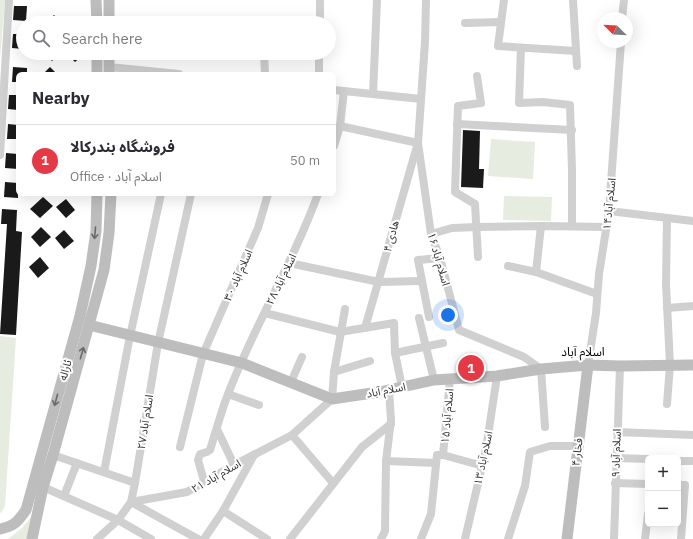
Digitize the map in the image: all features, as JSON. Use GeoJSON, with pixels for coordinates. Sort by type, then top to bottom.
{"type":"FeatureCollection","features":[{"type":"Feature","properties":{"kind":"street"},"geometry":{"type":"LineString","coordinates":[[0,155],[2,81],[9,0]]}},
{"type":"Feature","properties":{"kind":"street"},"geometry":{"type":"LineString","coordinates":[[96,0],[97,16]]}},
{"type":"Feature","properties":{"kind":"street"},"geometry":{"type":"LineString","coordinates":[[109,0],[109,16]]}},
{"type":"Feature","properties":{"kind":"street"},"geometry":{"type":"LineString","coordinates":[[320,0],[320,16]]}},
{"type":"Feature","properties":{"kind":"street"},"geometry":{"type":"LineString","coordinates":[[373,94],[377,0]]}},
{"type":"Feature","properties":{"kind":"street"},"geometry":{"type":"LineString","coordinates":[[340,126],[418,143],[425,42],[426,0]]}},
{"type":"Feature","properties":{"kind":"street"},"geometry":{"type":"LineString","coordinates":[[504,0],[498,46],[576,51]]}},
{"type":"Feature","properties":{"kind":"street"},"geometry":{"type":"LineString","coordinates":[[573,0],[577,66]]}},
{"type":"Feature","properties":{"kind":"street"},"geometry":{"type":"LineString","coordinates":[[623,12],[624,0]]}},
{"type":"Feature","properties":{"kind":"street"},"geometry":{"type":"LineString","coordinates":[[465,23],[502,22]]}},
{"type":"Feature","properties":{"kind":"street"},"geometry":{"type":"LineString","coordinates":[[521,48],[519,103],[543,102],[570,105],[572,130],[572,226]]}},
{"type":"Feature","properties":{"kind":"street","name":"اسلام آباد۱۴"},"geometry":{"type":"LineString","coordinates":[[588,365],[596,313],[599,274],[609,211],[621,48]]}},
{"type":"Feature","properties":{"kind":"street"},"geometry":{"type":"LineString","coordinates":[[97,60],[97,72]]}},
{"type":"Feature","properties":{"kind":"street"},"geometry":{"type":"LineString","coordinates":[[264,60],[265,72]]}},
{"type":"Feature","properties":{"kind":"street"},"geometry":{"type":"LineString","coordinates":[[319,60],[319,72]]}},
{"type":"Feature","properties":{"kind":"street"},"geometry":{"type":"LineString","coordinates":[[109,70],[144,72]]}},
{"type":"Feature","properties":{"kind":"street"},"geometry":{"type":"LineString","coordinates":[[477,76],[481,103],[458,106],[455,192],[475,204],[478,257]]}},
{"type":"Feature","properties":{"kind":"street"},"geometry":{"type":"LineString","coordinates":[[336,90],[421,99]]}},
{"type":"Feature","properties":{"kind":"street"},"geometry":{"type":"LineString","coordinates":[[336,139],[340,126],[344,91]]}},
{"type":"Feature","properties":{"kind":"street"},"geometry":{"type":"LineString","coordinates":[[457,124],[572,130]]}},
{"type":"Feature","properties":{"kind":"street","name":"اسلام آباد ۱۶"},"geometry":{"type":"LineString","coordinates":[[418,143],[431,234],[440,258],[458,330],[524,357],[541,369]]}},
{"type":"Feature","properties":{"kind":"street","name":"هادی ۴"},"geometry":{"type":"LineString","coordinates":[[365,328],[379,282],[396,214],[418,143]]}},
{"type":"Feature","properties":{"kind":"street","name":"ثاراله"},"geometry":{"type":"LineString","coordinates":[[1,539],[4,528],[16,524],[26,510],[80,316],[91,266],[96,231],[97,196]]}},
{"type":"Feature","properties":{"kind":"street","name":"ثاراله"},"geometry":{"type":"LineString","coordinates":[[32,539],[43,487],[104,270],[109,233],[111,196]]}},
{"type":"Feature","properties":{"kind":"street"},"geometry":{"type":"LineString","coordinates":[[104,472],[130,336],[161,196]]}},
{"type":"Feature","properties":{"kind":"street","name":"اسلام آباد ۲۷"},"geometry":{"type":"LineString","coordinates":[[131,502],[158,343],[191,196]]}},
{"type":"Feature","properties":{"kind":"street","name":"اسلام آباد ۳۰"},"geometry":{"type":"LineString","coordinates":[[180,447],[203,354],[258,228],[267,196]]}},
{"type":"Feature","properties":{"kind":"street","name":"اسلام آباد ۲۸"},"geometry":{"type":"LineString","coordinates":[[204,481],[198,457],[200,454],[210,450],[228,394],[264,313],[308,221],[317,196]]}},
{"type":"Feature","properties":{"kind":"street"},"geometry":{"type":"LineString","coordinates":[[609,211],[693,221]]}},
{"type":"Feature","properties":{"kind":"street"},"geometry":{"type":"LineString","coordinates":[[667,218],[667,308],[670,365],[667,404]]}},
{"type":"Feature","properties":{"kind":"street"},"geometry":{"type":"LineString","coordinates":[[536,272],[541,226]]}},
{"type":"Feature","properties":{"kind":"street"},"geometry":{"type":"LineString","coordinates":[[431,234],[452,228],[476,227],[607,227]]}},
{"type":"Feature","properties":{"kind":"street"},"geometry":{"type":"LineString","coordinates":[[429,317],[418,260],[440,258]]}},
{"type":"Feature","properties":{"kind":"street"},"geometry":{"type":"LineString","coordinates":[[289,263],[379,282],[421,281]]}},
{"type":"Feature","properties":{"kind":"street"},"geometry":{"type":"LineString","coordinates":[[508,266],[536,272],[597,294]]}},
{"type":"Feature","properties":{"kind":"street"},"geometry":{"type":"LineString","coordinates":[[667,308],[693,306]]}},
{"type":"Feature","properties":{"kind":"street"},"geometry":{"type":"LineString","coordinates":[[332,398],[334,372],[345,309]]}},
{"type":"Feature","properties":{"kind":"street"},"geometry":{"type":"LineString","coordinates":[[264,313],[340,332],[394,322],[395,353],[402,387]]}},
{"type":"Feature","properties":{"kind":"street"},"geometry":{"type":"LineString","coordinates":[[419,318],[434,380]]}},
{"type":"Feature","properties":{"kind":"street","name":"اسلام آباد"},"geometry":{"type":"LineString","coordinates":[[89,326],[242,363],[332,398],[389,390],[434,380],[497,376],[541,369],[588,365],[693,365]]}},
{"type":"Feature","properties":{"kind":"street"},"geometry":{"type":"LineString","coordinates":[[395,353],[443,343]]}},
{"type":"Feature","properties":{"kind":"street"},"geometry":{"type":"LineString","coordinates":[[291,382],[302,357]]}},
{"type":"Feature","properties":{"kind":"street"},"geometry":{"type":"LineString","coordinates":[[334,372],[370,361]]}},
{"type":"Feature","properties":{"kind":"street","name":"فخار ۴"},"geometry":{"type":"LineString","coordinates":[[567,539],[588,365]]}},
{"type":"Feature","properties":{"kind":"street","name":"اسلام آباد ۹"},"geometry":{"type":"LineString","coordinates":[[614,539],[620,366]]}},
{"type":"Feature","properties":{"kind":"street"},"geometry":{"type":"LineString","coordinates":[[541,369],[545,427]]}},
{"type":"Feature","properties":{"kind":"street","name":"اسلام آباد ۱۳"},"geometry":{"type":"LineString","coordinates":[[465,539],[483,466],[497,376]]}},
{"type":"Feature","properties":{"kind":"street","name":"اسلام آباد ۱۵"},"geometry":{"type":"LineString","coordinates":[[436,463],[437,455],[443,455],[450,379]]}},
{"type":"Feature","properties":{"kind":"street"},"geometry":{"type":"LineString","coordinates":[[381,539],[385,531],[386,461],[391,424],[389,390]]}},
{"type":"Feature","properties":{"kind":"street"},"geometry":{"type":"LineString","coordinates":[[228,394],[260,405]]}},
{"type":"Feature","properties":{"kind":"street","name":"اسلام آباد ۲۱"},"geometry":{"type":"LineString","coordinates":[[131,502],[187,492],[204,481],[292,435],[332,398]]}},
{"type":"Feature","properties":{"kind":"street"},"geometry":{"type":"LineString","coordinates":[[290,539],[362,447],[391,424]]}},
{"type":"Feature","properties":{"kind":"street"},"geometry":{"type":"LineString","coordinates":[[217,429],[234,465]]}},
{"type":"Feature","properties":{"kind":"street"},"geometry":{"type":"LineString","coordinates":[[617,432],[693,435]]}},
{"type":"Feature","properties":{"kind":"street"},"geometry":{"type":"LineString","coordinates":[[292,435],[333,483]]}},
{"type":"Feature","properties":{"kind":"street"},"geometry":{"type":"LineString","coordinates":[[508,539],[524,486],[530,452],[550,446],[578,446]]}},
{"type":"Feature","properties":{"kind":"street"},"geometry":{"type":"LineString","coordinates":[[53,455],[135,483]]}},
{"type":"Feature","properties":{"kind":"street"},"geometry":{"type":"LineString","coordinates":[[204,539],[223,511],[254,455]]}},
{"type":"Feature","properties":{"kind":"street"},"geometry":{"type":"LineString","coordinates":[[443,455],[483,466]]}},
{"type":"Feature","properties":{"kind":"street"},"geometry":{"type":"LineString","coordinates":[[616,458],[645,459]]}},
{"type":"Feature","properties":{"kind":"street"},"geometry":{"type":"LineString","coordinates":[[386,461],[436,463],[431,514],[421,539]]}},
{"type":"Feature","properties":{"kind":"street"},"geometry":{"type":"LineString","coordinates":[[681,461],[693,461]]}},
{"type":"Feature","properties":{"kind":"street"},"geometry":{"type":"LineString","coordinates":[[64,496],[77,463]]}},
{"type":"Feature","properties":{"kind":"street"},"geometry":{"type":"LineString","coordinates":[[615,483],[645,484]]}},
{"type":"Feature","properties":{"kind":"street"},"geometry":{"type":"LineString","coordinates":[[681,485],[685,485],[681,539]]}},
{"type":"Feature","properties":{"kind":"street"},"geometry":{"type":"LineString","coordinates":[[43,487],[118,520],[151,539]]}},
{"type":"Feature","properties":{"kind":"street"},"geometry":{"type":"LineString","coordinates":[[97,539],[118,520],[131,502],[198,539]]}},
{"type":"Feature","properties":{"kind":"street"},"geometry":{"type":"LineString","coordinates":[[223,511],[267,539]]}},
{"type":"Feature","properties":{"kind":"street"},"geometry":{"type":"LineString","coordinates":[[645,539],[646,527]]}},
{"type":"Feature","properties":{"kind":"shaded area"},"geometry":{"type":"Polygon","coordinates":[[[0,0],[5,0],[0,60],[0,0]]]}},
{"type":"Feature","properties":{"kind":"shaded area"},"geometry":{"type":"Polygon","coordinates":[[[491,139],[535,142],[533,179],[488,176],[491,139]]]}},
{"type":"Feature","properties":{"kind":"shaded area"},"geometry":{"type":"Polygon","coordinates":[[[504,196],[552,197],[551,221],[503,220],[504,196]]]}},
{"type":"Feature","properties":{"kind":"shaded area"},"geometry":{"type":"Polygon","coordinates":[[[0,336],[16,338],[5,506],[1,513],[0,512],[0,336]]]}},
{"type":"Feature","properties":{"kind":"shaded area"},"geometry":{"type":"Polygon","coordinates":[[[32,516],[27,539],[8,539],[22,528],[32,516]]]}},
{"type":"Feature","properties":{"kind":"building"},"geometry":{"type":"Polygon","coordinates":[[[14,6],[27,6],[26,16],[16,16],[16,20],[13,20],[14,6]]]}},
{"type":"Feature","properties":{"kind":"building"},"geometry":{"type":"Polygon","coordinates":[[[13,34],[16,34],[16,48],[12,48],[13,34]]]}},
{"type":"Feature","properties":{"kind":"building"},"geometry":{"type":"Polygon","coordinates":[[[13,67],[27,68],[27,72],[16,72],[16,82],[12,82],[13,67]]]}},
{"type":"Feature","properties":{"kind":"building"},"geometry":{"type":"Polygon","coordinates":[[[50,67],[55,72],[45,72],[50,67]]]}},
{"type":"Feature","properties":{"kind":"building"},"geometry":{"type":"Polygon","coordinates":[[[9,95],[16,95],[16,110],[8,109],[9,95]]]}},
{"type":"Feature","properties":{"kind":"building"},"geometry":{"type":"Polygon","coordinates":[[[8,124],[16,125],[16,139],[7,139],[8,124]]]}},
{"type":"Feature","properties":{"kind":"building"},"geometry":{"type":"Polygon","coordinates":[[[463,130],[480,131],[479,169],[484,169],[483,188],[461,187],[463,130]]]}},
{"type":"Feature","properties":{"kind":"building"},"geometry":{"type":"Polygon","coordinates":[[[6,153],[16,154],[16,169],[5,168],[6,153]]]}},
{"type":"Feature","properties":{"kind":"building"},"geometry":{"type":"Polygon","coordinates":[[[5,182],[16,183],[16,196],[18,196],[18,198],[4,197],[5,182]]]}},
{"type":"Feature","properties":{"kind":"building"},"geometry":{"type":"Polygon","coordinates":[[[43,197],[53,206],[40,218],[30,209],[43,197]]]}},
{"type":"Feature","properties":{"kind":"building"},"geometry":{"type":"Polygon","coordinates":[[[66,199],[75,210],[66,218],[56,207],[66,199]]]}},
{"type":"Feature","properties":{"kind":"building"},"geometry":{"type":"Polygon","coordinates":[[[2,209],[17,210],[16,231],[22,232],[16,335],[0,334],[7,224],[1,224],[2,209]]]}},
{"type":"Feature","properties":{"kind":"building"},"geometry":{"type":"Polygon","coordinates":[[[41,227],[51,237],[40,247],[31,237],[41,227]]]}},
{"type":"Feature","properties":{"kind":"building"},"geometry":{"type":"Polygon","coordinates":[[[64,230],[74,241],[64,249],[55,238],[64,230]]]}},
{"type":"Feature","properties":{"kind":"building"},"geometry":{"type":"Polygon","coordinates":[[[40,257],[49,268],[38,278],[29,267],[40,257]]]}},
{"type":"Feature","properties":{"kind":"place","name":"فروشگاه بندرکالا"},"geometry":{"type":"Point","coordinates":[471,368]}},
{"type":"Feature","properties":{"kind":"district","name":"اسلام آباد"},"geometry":{"type":"Point","coordinates":[583,352]}}]}
